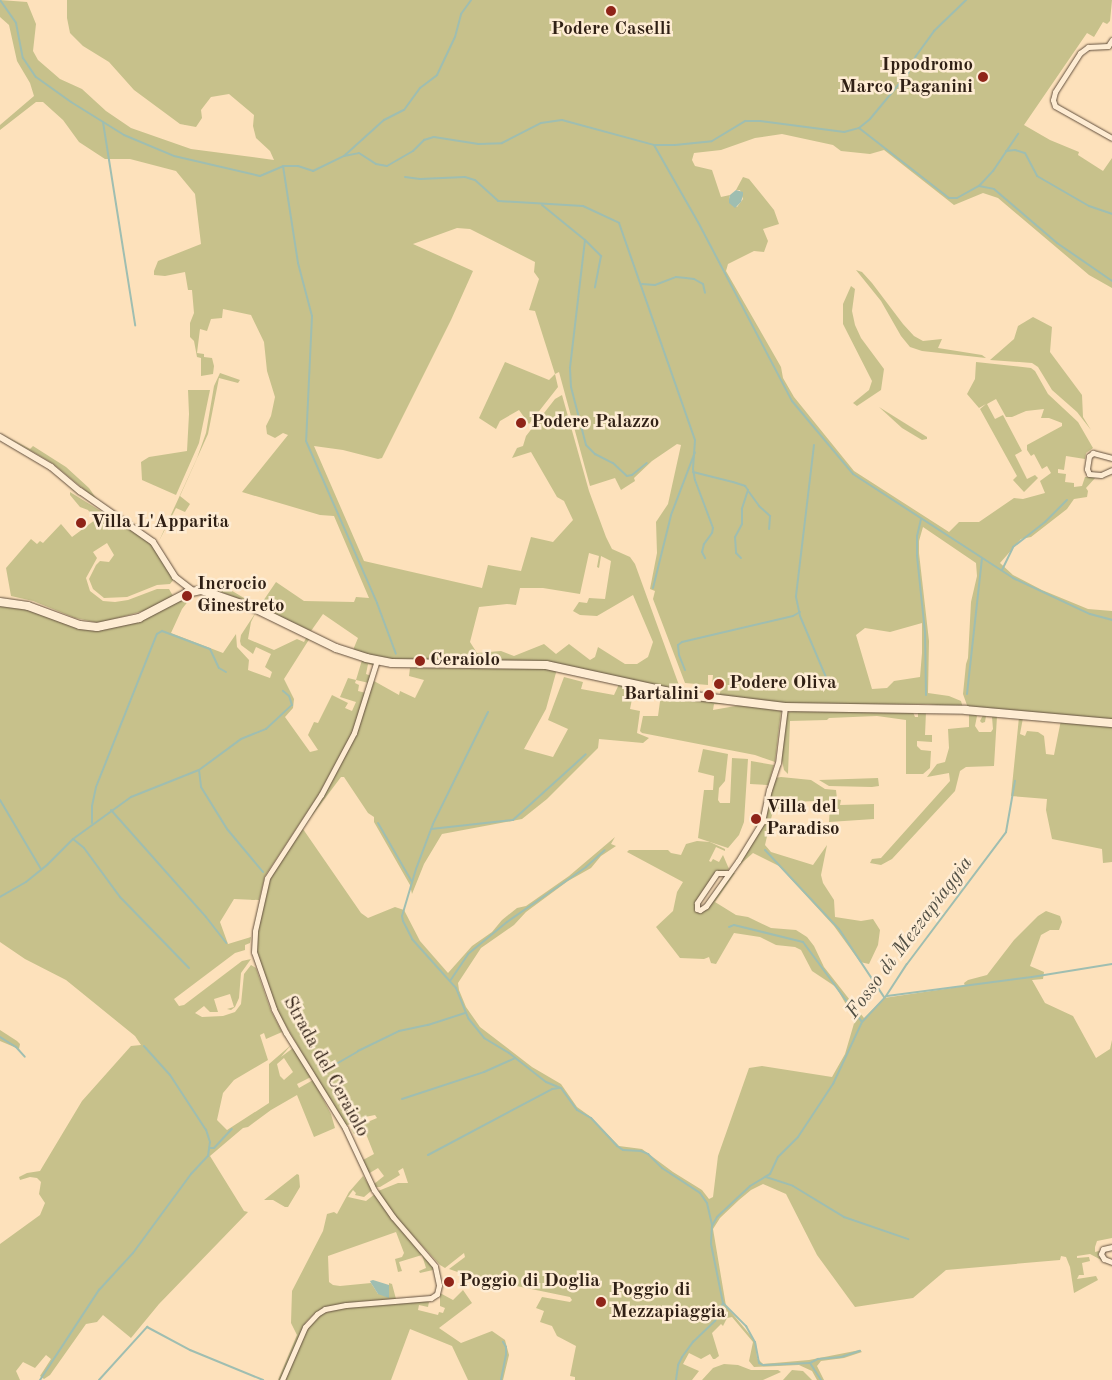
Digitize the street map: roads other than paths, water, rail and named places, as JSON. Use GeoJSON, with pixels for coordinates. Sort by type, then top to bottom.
{"type":"FeatureCollection","features":[{"type":"Feature","properties":{"kind":"main road"},"geometry":{"type":"LineString","coordinates":[[0,602],[23,605],[80,626],[97,627],[139,618],[193,591],[206,591],[237,601],[336,648],[377,660],[421,665],[546,665],[679,694],[785,707],[966,710],[1112,723]]}},
{"type":"Feature","properties":{"kind":"street"},"geometry":{"type":"LineString","coordinates":[[1112,40],[1108,46],[1088,47],[1080,53],[1055,92],[1053,100],[1055,106],[1112,138]]}},
{"type":"Feature","properties":{"kind":"street"},"geometry":{"type":"LineString","coordinates":[[0,437],[51,467],[80,491],[153,542],[174,575],[193,591]]}},
{"type":"Feature","properties":{"kind":"street"},"geometry":{"type":"LineString","coordinates":[[1112,458],[1093,453],[1090,456],[1087,469],[1089,474],[1094,475],[1101,475],[1112,470]]}},
{"type":"Feature","properties":{"kind":"street","name":"Strada del Ceraiolo"},"geometry":{"type":"LineString","coordinates":[[282,1380],[306,1327],[317,1314],[325,1309],[346,1305],[431,1298],[438,1292],[438,1274],[435,1266],[394,1217],[365,1175],[345,1128],[274,1009],[254,952],[255,932],[267,878],[321,795],[354,733],[377,660]]}},
{"type":"Feature","properties":{"kind":"street"},"geometry":{"type":"LineString","coordinates":[[728,873],[717,873],[697,902],[700,910],[706,906],[747,847],[765,816],[769,790],[778,763],[785,707]]}},
{"type":"Feature","properties":{"kind":"street"},"geometry":{"type":"LineString","coordinates":[[1112,1247],[1103,1249],[1101,1254],[1104,1259],[1112,1262]]}},
{"type":"Feature","properties":{"kind":"waterway"},"geometry":{"type":"LineString","coordinates":[[0,0],[16,23],[23,58],[36,77],[71,102],[124,135],[174,156],[260,176],[283,166],[298,166],[313,171],[344,156],[359,153],[376,164],[387,166],[413,151],[424,140],[434,137],[478,144],[502,143],[541,123],[562,120],[654,145],[712,141],[745,121],[760,121],[844,132],[859,128],[870,119],[908,73],[916,56],[934,31],[966,0]]}},
{"type":"Feature","properties":{"kind":"waterway"},"geometry":{"type":"LineString","coordinates":[[344,156],[384,120],[404,110],[420,88],[437,75],[455,37],[461,14],[471,0]]}},
{"type":"Feature","properties":{"kind":"waterway"},"geometry":{"type":"LineString","coordinates":[[103,122],[135,325]]}},
{"type":"Feature","properties":{"kind":"waterway"},"geometry":{"type":"LineString","coordinates":[[859,128],[949,198],[957,198],[979,186],[994,189],[1057,243],[1112,281]]}},
{"type":"Feature","properties":{"kind":"waterway"},"geometry":{"type":"LineString","coordinates":[[979,186],[993,171],[1018,134]]}},
{"type":"Feature","properties":{"kind":"waterway"},"geometry":{"type":"LineString","coordinates":[[654,145],[698,222],[792,401],[853,474],[1013,578],[1090,614],[1112,620]]}},
{"type":"Feature","properties":{"kind":"waterway"},"geometry":{"type":"LineString","coordinates":[[1006,151],[1015,150],[1025,153],[1037,176],[1089,206],[1112,214]]}},
{"type":"Feature","properties":{"kind":"waterway"},"geometry":{"type":"LineString","coordinates":[[283,166],[298,263],[312,316],[306,441],[377,603],[396,654]]}},
{"type":"Feature","properties":{"kind":"waterway"},"geometry":{"type":"LineString","coordinates":[[405,177],[420,179],[465,177],[475,180],[498,201],[583,206],[619,223],[695,440],[693,469],[695,480],[713,528],[712,533],[704,544],[702,552],[705,558]]}},
{"type":"Feature","properties":{"kind":"waterway"},"geometry":{"type":"LineString","coordinates":[[542,205],[585,240],[570,368],[571,387],[586,445],[595,454],[613,463],[627,476],[632,475],[647,463]]}},
{"type":"Feature","properties":{"kind":"waterway"},"geometry":{"type":"LineString","coordinates":[[585,240],[601,256],[595,287]]}},
{"type":"Feature","properties":{"kind":"waterway"},"geometry":{"type":"LineString","coordinates":[[642,284],[655,285],[676,277],[694,279],[703,284],[705,293]]}},
{"type":"Feature","properties":{"kind":"waterway"},"geometry":{"type":"LineString","coordinates":[[814,445],[796,597],[800,616],[831,689]]}},
{"type":"Feature","properties":{"kind":"waterway"},"geometry":{"type":"LineString","coordinates":[[653,588],[671,515],[695,452]]}},
{"type":"Feature","properties":{"kind":"waterway"},"geometry":{"type":"LineString","coordinates":[[693,472],[733,482],[745,486],[748,490],[742,509],[742,524],[735,537],[736,553],[741,558]]}},
{"type":"Feature","properties":{"kind":"waterway"},"geometry":{"type":"LineString","coordinates":[[749,492],[759,506],[770,516],[769,529]]}},
{"type":"Feature","properties":{"kind":"waterway"},"geometry":{"type":"LineString","coordinates":[[1002,570],[1013,547],[1045,522],[1067,500]]}},
{"type":"Feature","properties":{"kind":"waterway"},"geometry":{"type":"LineString","coordinates":[[921,519],[917,536],[917,556],[925,632],[926,695]]}},
{"type":"Feature","properties":{"kind":"waterway"},"geometry":{"type":"LineString","coordinates":[[967,694],[982,559]]}},
{"type":"Feature","properties":{"kind":"waterway"},"geometry":{"type":"LineString","coordinates":[[685,670],[679,655],[678,645],[682,642],[793,616],[800,612]]}},
{"type":"Feature","properties":{"kind":"waterway"},"geometry":{"type":"LineString","coordinates":[[92,823],[92,806],[96,787],[157,634],[162,631],[210,649],[219,668],[226,672]]}},
{"type":"Feature","properties":{"kind":"waterway"},"geometry":{"type":"LineString","coordinates":[[0,897],[26,882],[48,864],[73,839],[131,797],[199,770],[241,739],[266,729],[292,705],[289,696],[283,691]]}},
{"type":"Feature","properties":{"kind":"waterway"},"geometry":{"type":"LineString","coordinates":[[488,712],[433,824],[416,869],[402,916],[403,921],[412,939],[456,988],[468,1018],[484,1038],[509,1053],[546,1082],[561,1088],[577,1110],[591,1118],[617,1146],[623,1150],[641,1151],[648,1154],[662,1168],[700,1193],[707,1203],[712,1225]]}},
{"type":"Feature","properties":{"kind":"waterway"},"geometry":{"type":"LineString","coordinates":[[431,829],[513,820],[586,754]]}},
{"type":"Feature","properties":{"kind":"waterway"},"geometry":{"type":"LineString","coordinates":[[199,770],[201,787],[227,829],[263,872]]}},
{"type":"Feature","properties":{"kind":"waterway","name":"Fosso di Mezzapiaggia"},"geometry":{"type":"LineString","coordinates":[[676,1380],[678,1365],[682,1357],[693,1342],[715,1321],[723,1303],[711,1244],[712,1226],[717,1217],[750,1186],[770,1174],[778,1157],[798,1137],[833,1084],[862,1022],[886,996],[907,964],[1006,832],[1015,781]]}},
{"type":"Feature","properties":{"kind":"waterway"},"geometry":{"type":"LineString","coordinates":[[0,800],[41,869]]}},
{"type":"Feature","properties":{"kind":"waterway"},"geometry":{"type":"LineString","coordinates":[[111,810],[206,917],[226,943]]}},
{"type":"Feature","properties":{"kind":"waterway"},"geometry":{"type":"LineString","coordinates":[[378,823],[412,882]]}},
{"type":"Feature","properties":{"kind":"waterway"},"geometry":{"type":"LineString","coordinates":[[73,839],[84,848],[120,897],[189,968]]}},
{"type":"Feature","properties":{"kind":"waterway"},"geometry":{"type":"LineString","coordinates":[[450,981],[468,954],[507,922],[586,867],[605,850]]}},
{"type":"Feature","properties":{"kind":"waterway"},"geometry":{"type":"LineString","coordinates":[[765,850],[839,929],[884,997]]}},
{"type":"Feature","properties":{"kind":"waterway"},"geometry":{"type":"LineString","coordinates":[[729,927],[734,925],[803,942],[862,1022]]}},
{"type":"Feature","properties":{"kind":"waterway"},"geometry":{"type":"LineString","coordinates":[[887,996],[1032,977],[1112,964]]}},
{"type":"Feature","properties":{"kind":"waterway"},"geometry":{"type":"LineString","coordinates":[[324,1071],[358,1051],[399,1031],[428,1025],[465,1013]]}},
{"type":"Feature","properties":{"kind":"waterway"},"geometry":{"type":"LineString","coordinates":[[0,1037],[16,1047],[25,1057]]}},
{"type":"Feature","properties":{"kind":"waterway"},"geometry":{"type":"LineString","coordinates":[[40,1380],[99,1290],[133,1253],[191,1174],[208,1156],[210,1142],[206,1130],[170,1075],[144,1046]]}},
{"type":"Feature","properties":{"kind":"waterway"},"geometry":{"type":"LineString","coordinates":[[402,1099],[484,1072],[515,1058]]}},
{"type":"Feature","properties":{"kind":"waterway"},"geometry":{"type":"LineString","coordinates":[[428,1155],[552,1089],[559,1088]]}},
{"type":"Feature","properties":{"kind":"waterway"},"geometry":{"type":"LineString","coordinates":[[210,1148],[214,1148],[232,1129]]}},
{"type":"Feature","properties":{"kind":"waterway"},"geometry":{"type":"LineString","coordinates":[[766,1177],[793,1186],[844,1217],[908,1239]]}},
{"type":"Feature","properties":{"kind":"waterway"},"geometry":{"type":"LineString","coordinates":[[723,1303],[746,1326],[755,1342],[759,1363],[763,1365],[810,1363],[821,1380]]}},
{"type":"Feature","properties":{"kind":"waterway"},"geometry":{"type":"LineString","coordinates":[[99,1380],[147,1327],[190,1350],[263,1380]]}},
{"type":"Feature","properties":{"kind":"waterway"},"geometry":{"type":"LineString","coordinates":[[501,1380],[506,1355],[506,1347],[503,1342]]}},
{"type":"Feature","properties":{"kind":"waterway"},"geometry":{"type":"LineString","coordinates":[[810,1363],[818,1359],[841,1357],[860,1351]]}},
{"type":"Feature","properties":{"kind":"place","name":"Podere Caselli"},"geometry":{"type":"Point","coordinates":[611,11]}},
{"type":"Feature","properties":{"kind":"place","name":"Ippodromo Marco Paganini"},"geometry":{"type":"Point","coordinates":[983,77]}},
{"type":"Feature","properties":{"kind":"place","name":"Podere Palazzo"},"geometry":{"type":"Point","coordinates":[521,423]}},
{"type":"Feature","properties":{"kind":"place","name":"Villa L'Apparita"},"geometry":{"type":"Point","coordinates":[81,523]}},
{"type":"Feature","properties":{"kind":"place","name":"Incrocio Ginestreto"},"geometry":{"type":"Point","coordinates":[187,596]}},
{"type":"Feature","properties":{"kind":"place","name":"Ceraiolo"},"geometry":{"type":"Point","coordinates":[420,661]}},
{"type":"Feature","properties":{"kind":"place","name":"Podere Oliva"},"geometry":{"type":"Point","coordinates":[719,684]}},
{"type":"Feature","properties":{"kind":"place","name":"Bartalini"},"geometry":{"type":"Point","coordinates":[709,695]}},
{"type":"Feature","properties":{"kind":"place","name":"Villa del Paradiso"},"geometry":{"type":"Point","coordinates":[756,819]}},
{"type":"Feature","properties":{"kind":"place","name":"Poggio di Doglia"},"geometry":{"type":"Point","coordinates":[449,1282]}},
{"type":"Feature","properties":{"kind":"place","name":"Poggio di Mezzapiaggia"},"geometry":{"type":"Point","coordinates":[601,1302]}}]}
